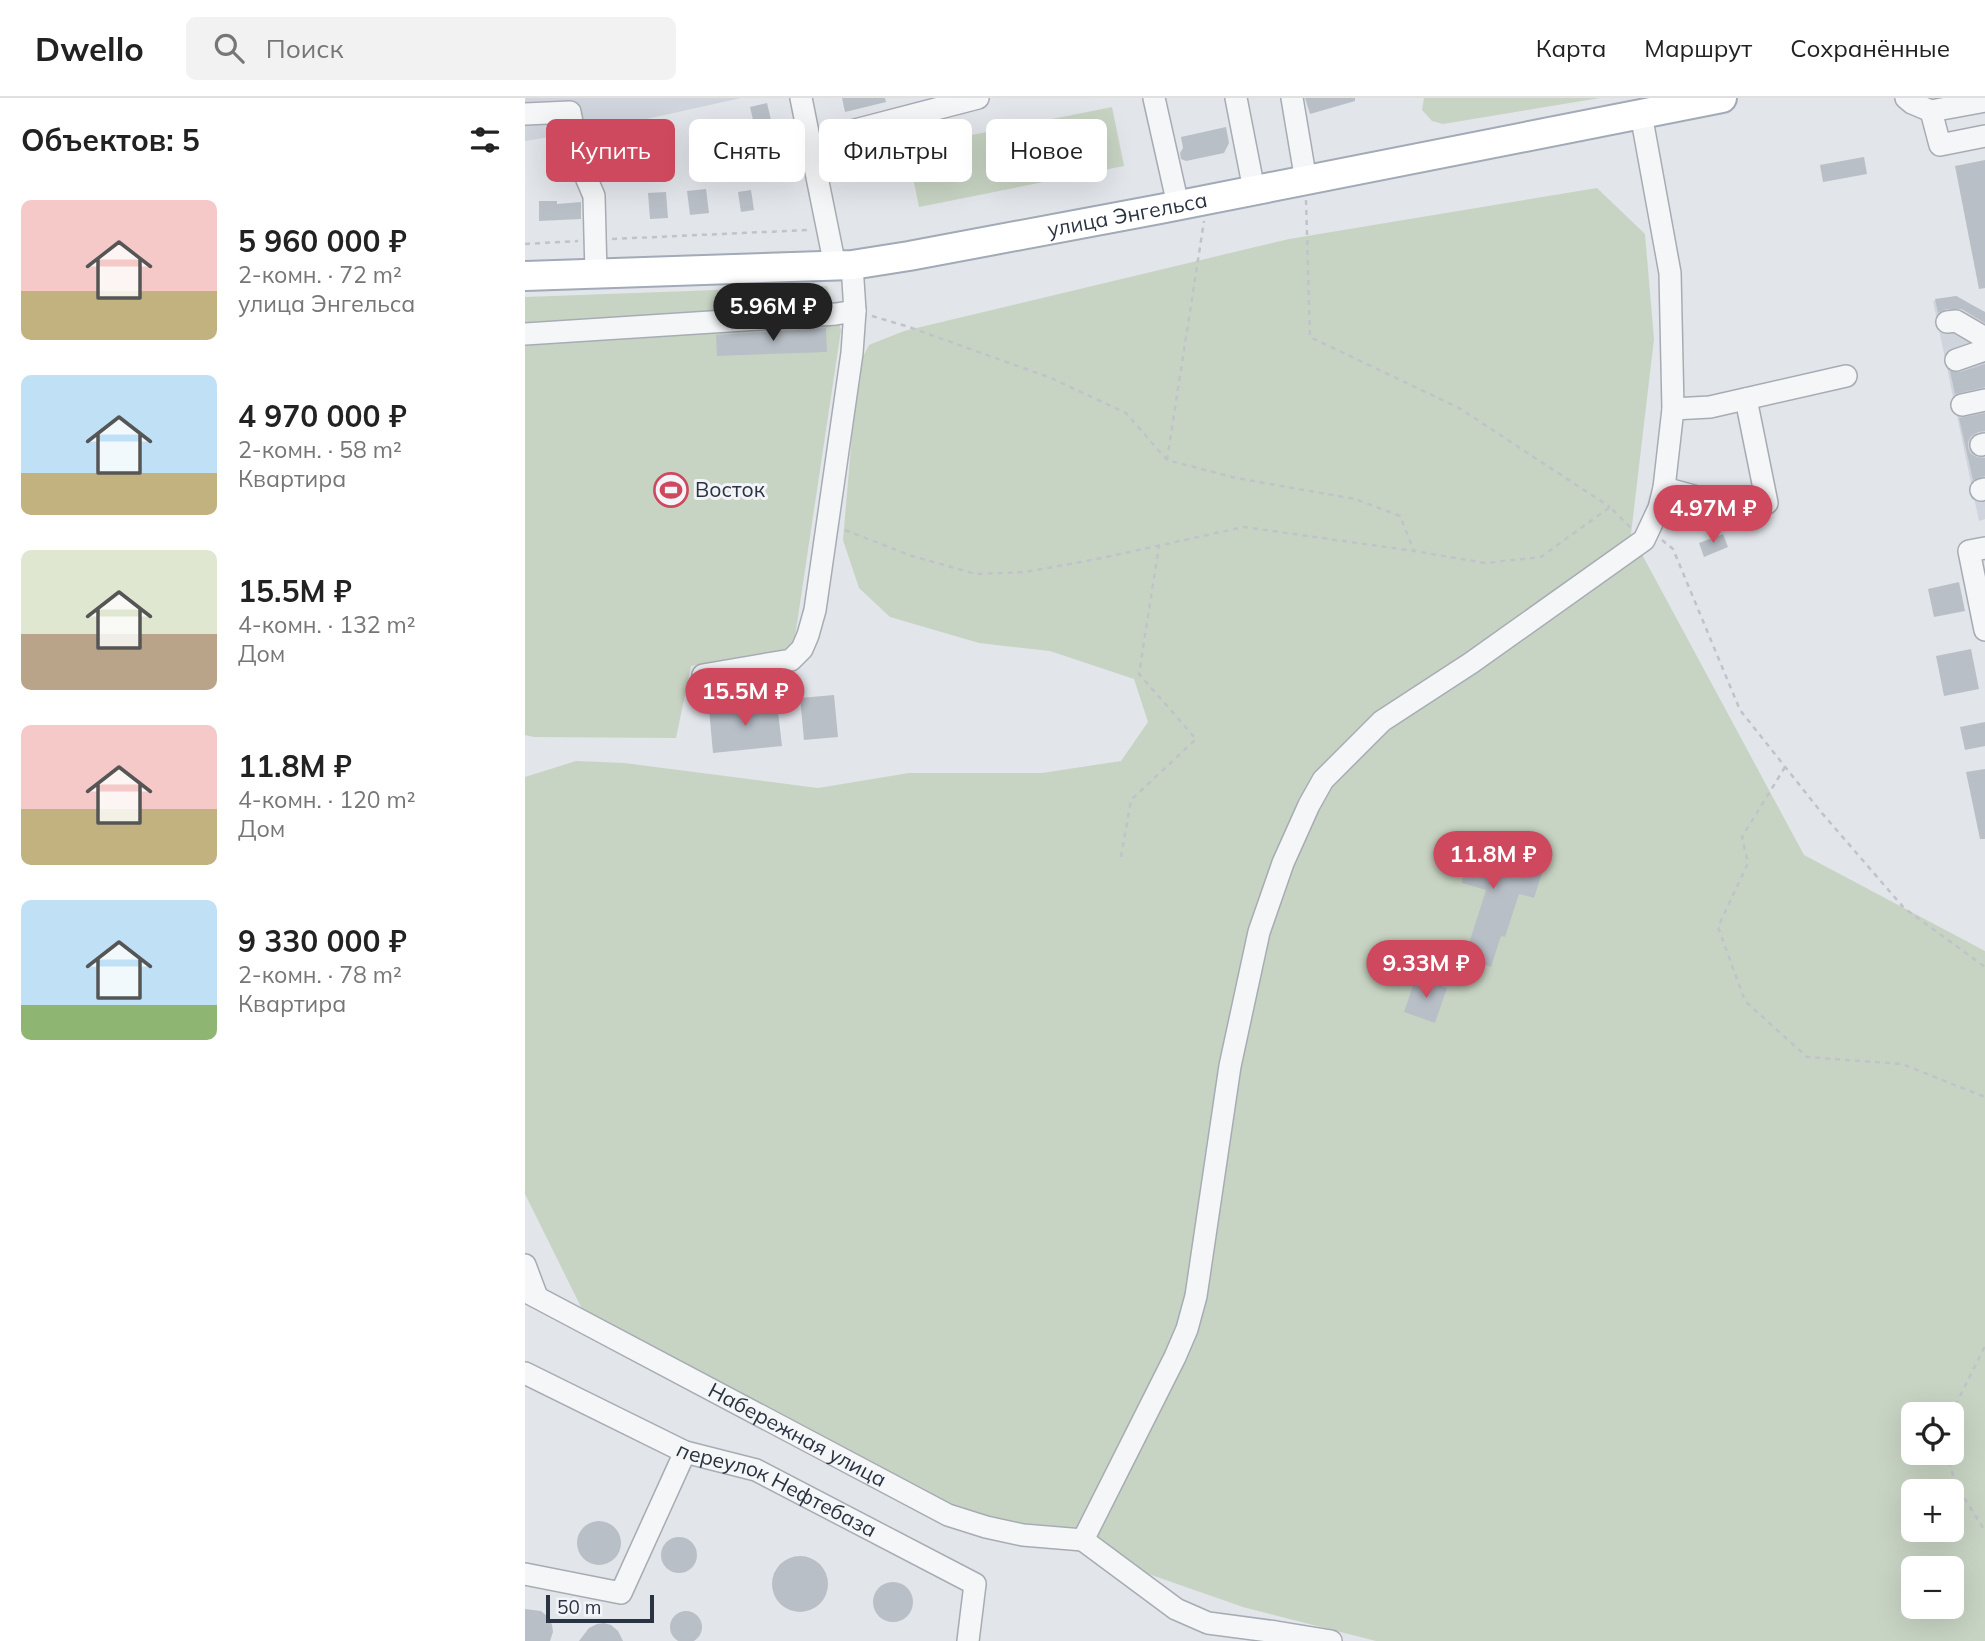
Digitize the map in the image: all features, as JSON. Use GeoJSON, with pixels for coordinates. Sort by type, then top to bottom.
{"type":"FeatureCollection","features":[{"type":"Feature","properties":{"kind":"main road","name":"улица Энгельса"},"geometry":{"type":"LineString","coordinates":[[525,276],[844,265],[909,256],[1306,181],[1710,99]]}},
{"type":"Feature","properties":{"kind":"street"},"geometry":{"type":"LineString","coordinates":[[703,675],[791,660],[802,649],[809,635],[815,610],[852,353],[855,311],[844,265],[827,229],[801,98]]}},
{"type":"Feature","properties":{"kind":"street"},"geometry":{"type":"LineString","coordinates":[[897,119],[978,98]]}},
{"type":"Feature","properties":{"kind":"street"},"geometry":{"type":"LineString","coordinates":[[1154,98],[1178,205]]}},
{"type":"Feature","properties":{"kind":"street"},"geometry":{"type":"LineString","coordinates":[[1236,98],[1254,190]]}},
{"type":"Feature","properties":{"kind":"street"},"geometry":{"type":"LineString","coordinates":[[1292,98],[1306,181]]}},
{"type":"Feature","properties":{"kind":"street"},"geometry":{"type":"LineString","coordinates":[[1906,98],[1931,111],[1985,102]]}},
{"type":"Feature","properties":{"kind":"street"},"geometry":{"type":"LineString","coordinates":[[1931,111],[1940,145],[1985,136]]}},
{"type":"Feature","properties":{"kind":"street"},"geometry":{"type":"LineString","coordinates":[[525,114],[571,112],[580,163],[593,196],[596,274]]}},
{"type":"Feature","properties":{"kind":"street"},"geometry":{"type":"LineString","coordinates":[[1331,1641],[1208,1623],[1176,1609],[1083,1540],[1187,1329],[1196,1296],[1230,1066],[1259,932],[1283,863],[1318,788],[1341,760],[1382,721],[1471,663],[1647,535],[1659,508],[1664,488],[1673,409],[1670,274],[1641,114]]}},
{"type":"Feature","properties":{"kind":"street"},"geometry":{"type":"LineString","coordinates":[[525,334],[855,311]]}},
{"type":"Feature","properties":{"kind":"street"},"geometry":{"type":"LineString","coordinates":[[1947,322],[1956,321],[1985,338]]}},
{"type":"Feature","properties":{"kind":"street"},"geometry":{"type":"LineString","coordinates":[[1956,360],[1985,349]]}},
{"type":"Feature","properties":{"kind":"street"},"geometry":{"type":"LineString","coordinates":[[1673,409],[1710,407],[1846,376]]}},
{"type":"Feature","properties":{"kind":"street"},"geometry":{"type":"LineString","coordinates":[[1664,488],[1738,508],[1767,503],[1746,399]]}},
{"type":"Feature","properties":{"kind":"street"},"geometry":{"type":"LineString","coordinates":[[1962,405],[1985,400]]}},
{"type":"Feature","properties":{"kind":"street"},"geometry":{"type":"LineString","coordinates":[[1977,550],[1985,630]]}},
{"type":"Feature","properties":{"kind":"street"},"geometry":{"type":"LineString","coordinates":[[525,1265],[531,1294]]}},
{"type":"Feature","properties":{"kind":"street","name":"Набережная улица"},"geometry":{"type":"LineString","coordinates":[[531,1294],[948,1516],[1023,1535],[1083,1540]]}},
{"type":"Feature","properties":{"kind":"street","name":"переулок Нефтебаза"},"geometry":{"type":"LineString","coordinates":[[525,1373],[685,1452],[756,1470],[975,1584],[968,1641]]}},
{"type":"Feature","properties":{"kind":"street"},"geometry":{"type":"LineString","coordinates":[[525,1574],[621,1593],[685,1452]]}},
{"type":"Feature","properties":{"kind":"path"},"geometry":{"type":"LineString","coordinates":[[1306,181],[1310,337],[1459,408],[1610,507],[1647,535],[1673,549],[1740,709],[1821,812],[1904,908],[1985,967]]}},
{"type":"Feature","properties":{"kind":"path"},"geometry":{"type":"LineString","coordinates":[[1167,460],[1208,199]]}},
{"type":"Feature","properties":{"kind":"path"},"geometry":{"type":"LineString","coordinates":[[525,244],[827,229]]}},
{"type":"Feature","properties":{"kind":"path"},"geometry":{"type":"LineString","coordinates":[[855,311],[909,327],[1039,374],[1126,413],[1167,460],[1236,478],[1355,499],[1400,516],[1414,551]]}},
{"type":"Feature","properties":{"kind":"path"},"geometry":{"type":"LineString","coordinates":[[827,523],[912,556],[976,574],[1025,572],[1244,527],[1485,564],[1541,557],[1610,507]]}},
{"type":"Feature","properties":{"kind":"path"},"geometry":{"type":"LineString","coordinates":[[1121,857],[1131,800],[1196,739],[1139,674],[1159,546]]}},
{"type":"Feature","properties":{"kind":"path"},"geometry":{"type":"LineString","coordinates":[[1785,767],[1742,837],[1748,863],[1719,927],[1745,1001],[1807,1057],[1902,1064],[1985,1097]]}},
{"type":"Feature","properties":{"kind":"path"},"geometry":{"type":"LineString","coordinates":[[1957,1402],[1985,1346]]}},
{"type":"Feature","properties":{"kind":"path"},"geometry":{"type":"LineString","coordinates":[[1950,1465],[1956,1485],[1985,1531]]}},
{"type":"Feature","properties":{"kind":"shaded area"},"geometry":{"type":"Polygon","coordinates":[[[525,98],[741,98],[646,119],[546,119],[546,138],[525,141],[525,98]]]}},
{"type":"Feature","properties":{"kind":"shaded area"},"geometry":{"type":"Polygon","coordinates":[[[1957,296],[1985,313],[1985,519],[1979,521],[1933,301],[1957,296]]]}},
{"type":"Feature","properties":{"kind":"green space"},"geometry":{"type":"Polygon","coordinates":[[[1424,98],[1600,98],[1443,124],[1432,121],[1422,110],[1424,98]]]}},
{"type":"Feature","properties":{"kind":"green space"},"geometry":{"type":"Polygon","coordinates":[[[1112,107],[1124,166],[1107,169],[1107,119],[1052,119],[1112,107]]]}},
{"type":"Feature","properties":{"kind":"green space"},"geometry":{"type":"Polygon","coordinates":[[[986,132],[986,182],[1044,182],[919,207],[914,182],[972,182],[972,135],[986,132]]]}},
{"type":"Feature","properties":{"kind":"green space"},"geometry":{"type":"Polygon","coordinates":[[[1597,188],[1645,234],[1654,339],[1631,534],[1804,855],[1985,951],[1985,1641],[1376,1641],[1243,1607],[942,1502],[776,1412],[590,1325],[525,1194],[525,777],[576,761],[624,763],[818,788],[909,773],[1042,773],[1121,761],[1148,722],[1134,679],[1050,651],[979,643],[890,617],[859,588],[843,540],[858,366],[869,345],[904,331],[1289,239],[1597,188]]]}},
{"type":"Feature","properties":{"kind":"green space","name":"Восток"},"geometry":{"type":"Polygon","coordinates":[[[827,286],[841,330],[793,650],[691,666],[676,738],[525,735],[525,297],[827,286]]]}},
{"type":"Feature","properties":{"kind":"building"},"geometry":{"type":"Polygon","coordinates":[[[842,98],[885,98],[886,102],[845,112],[842,98]]]}},
{"type":"Feature","properties":{"kind":"building"},"geometry":{"type":"Polygon","coordinates":[[[1305,98],[1355,98],[1355,101],[1310,114],[1305,98]]]}},
{"type":"Feature","properties":{"kind":"building"},"geometry":{"type":"Polygon","coordinates":[[[767,103],[771,119],[753,119],[750,107],[767,103]]]}},
{"type":"Feature","properties":{"kind":"building"},"geometry":{"type":"Polygon","coordinates":[[[1226,127],[1229,143],[1224,153],[1186,161],[1181,159],[1181,137],[1226,127]]]}},
{"type":"Feature","properties":{"kind":"building"},"geometry":{"type":"Polygon","coordinates":[[[1864,157],[1867,174],[1823,182],[1820,165],[1864,157]]]}},
{"type":"Feature","properties":{"kind":"building"},"geometry":{"type":"Polygon","coordinates":[[[1985,160],[1985,288],[1979,289],[1955,166],[1985,160]]]}},
{"type":"Feature","properties":{"kind":"building"},"geometry":{"type":"Polygon","coordinates":[[[706,189],[709,213],[690,215],[687,191],[706,189]]]}},
{"type":"Feature","properties":{"kind":"building"},"geometry":{"type":"Polygon","coordinates":[[[751,190],[754,210],[741,212],[738,192],[751,190]]]}},
{"type":"Feature","properties":{"kind":"building"},"geometry":{"type":"Polygon","coordinates":[[[666,192],[668,218],[650,219],[648,193],[666,192]]]}},
{"type":"Feature","properties":{"kind":"building"},"geometry":{"type":"Polygon","coordinates":[[[539,201],[557,201],[557,204],[581,202],[581,219],[539,221],[539,201]]]}},
{"type":"Feature","properties":{"kind":"building"},"geometry":{"type":"Polygon","coordinates":[[[1956,296],[1985,312],[1985,323],[1962,309],[1946,309],[1938,313],[1935,299],[1956,296]]]}},
{"type":"Feature","properties":{"kind":"building"},"geometry":{"type":"Polygon","coordinates":[[[826,328],[827,352],[717,356],[716,335],[826,328]]]}},
{"type":"Feature","properties":{"kind":"building"},"geometry":{"type":"Polygon","coordinates":[[[1985,364],[1985,387],[1955,394],[1950,371],[1960,372],[1985,364]]]}},
{"type":"Feature","properties":{"kind":"building"},"geometry":{"type":"Polygon","coordinates":[[[1985,413],[1985,431],[1971,436],[1968,442],[1971,454],[1985,458],[1985,476],[1973,480],[1959,418],[1985,413]]]}},
{"type":"Feature","properties":{"kind":"building"},"geometry":{"type":"Polygon","coordinates":[[[1723,534],[1728,547],[1704,557],[1699,543],[1723,534]]]}},
{"type":"Feature","properties":{"kind":"building"},"geometry":{"type":"Polygon","coordinates":[[[1959,582],[1965,611],[1934,617],[1928,589],[1959,582]]]}},
{"type":"Feature","properties":{"kind":"building"},"geometry":{"type":"Polygon","coordinates":[[[1971,649],[1979,689],[1944,696],[1936,656],[1971,649]]]}},
{"type":"Feature","properties":{"kind":"building"},"geometry":{"type":"Polygon","coordinates":[[[834,695],[838,737],[804,740],[800,698],[834,695]]]}},
{"type":"Feature","properties":{"kind":"building"},"geometry":{"type":"Polygon","coordinates":[[[777,703],[782,746],[713,753],[709,709],[777,703]]]}},
{"type":"Feature","properties":{"kind":"building"},"geometry":{"type":"Polygon","coordinates":[[[1985,722],[1985,746],[1965,750],[1960,727],[1985,722]]]}},
{"type":"Feature","properties":{"kind":"building"},"geometry":{"type":"Polygon","coordinates":[[[1985,769],[1985,839],[1980,839],[1966,772],[1985,769]]]}},
{"type":"Feature","properties":{"kind":"building"},"geometry":{"type":"Polygon","coordinates":[[[1459,833],[1531,856],[1527,869],[1542,873],[1534,898],[1519,894],[1505,937],[1501,936],[1491,967],[1464,959],[1486,890],[1462,883],[1463,876],[1453,873],[1458,855],[1453,853],[1459,833]]]}},
{"type":"Feature","properties":{"kind":"building"},"geometry":{"type":"Polygon","coordinates":[[[1416,977],[1447,988],[1435,1023],[1404,1012],[1416,977]]]}},
{"type":"Feature","properties":{"kind":"building"},"geometry":{"type":"Polygon","coordinates":[[[599,1521],[614,1528],[621,1543],[614,1558],[599,1565],[584,1558],[577,1543],[584,1528],[599,1521]]]}},
{"type":"Feature","properties":{"kind":"building"},"geometry":{"type":"Polygon","coordinates":[[[679,1537],[692,1542],[697,1555],[692,1568],[679,1573],[666,1568],[661,1555],[666,1542],[679,1537]]]}},
{"type":"Feature","properties":{"kind":"building"},"geometry":{"type":"Polygon","coordinates":[[[795,1556],[805,1556],[820,1564],[826,1573],[826,1595],[820,1604],[805,1612],[795,1612],[777,1600],[772,1589],[772,1579],[784,1561],[795,1556]]]}},
{"type":"Feature","properties":{"kind":"building"},"geometry":{"type":"Polygon","coordinates":[[[893,1582],[901,1583],[907,1588],[912,1594],[912,1610],[907,1616],[901,1621],[893,1622],[885,1621],[879,1616],[874,1610],[873,1602],[874,1594],[879,1588],[885,1583],[893,1582]]]}},
{"type":"Feature","properties":{"kind":"building"},"geometry":{"type":"Polygon","coordinates":[[[525,1609],[541,1611],[548,1617],[553,1632],[550,1641],[525,1641],[525,1609]]]}},
{"type":"Feature","properties":{"kind":"building"},"geometry":{"type":"Polygon","coordinates":[[[680,1612],[692,1612],[701,1621],[701,1633],[692,1642],[680,1642],[671,1633],[671,1621],[680,1612]]]}},
{"type":"Feature","properties":{"kind":"building"},"geometry":{"type":"Polygon","coordinates":[[[604,1623],[618,1631],[623,1641],[579,1641],[589,1628],[604,1623]]]}},
{"type":"Feature","properties":{"kind":"place","name":"Восток"},"geometry":{"type":"Point","coordinates":[671,490]}}]}
